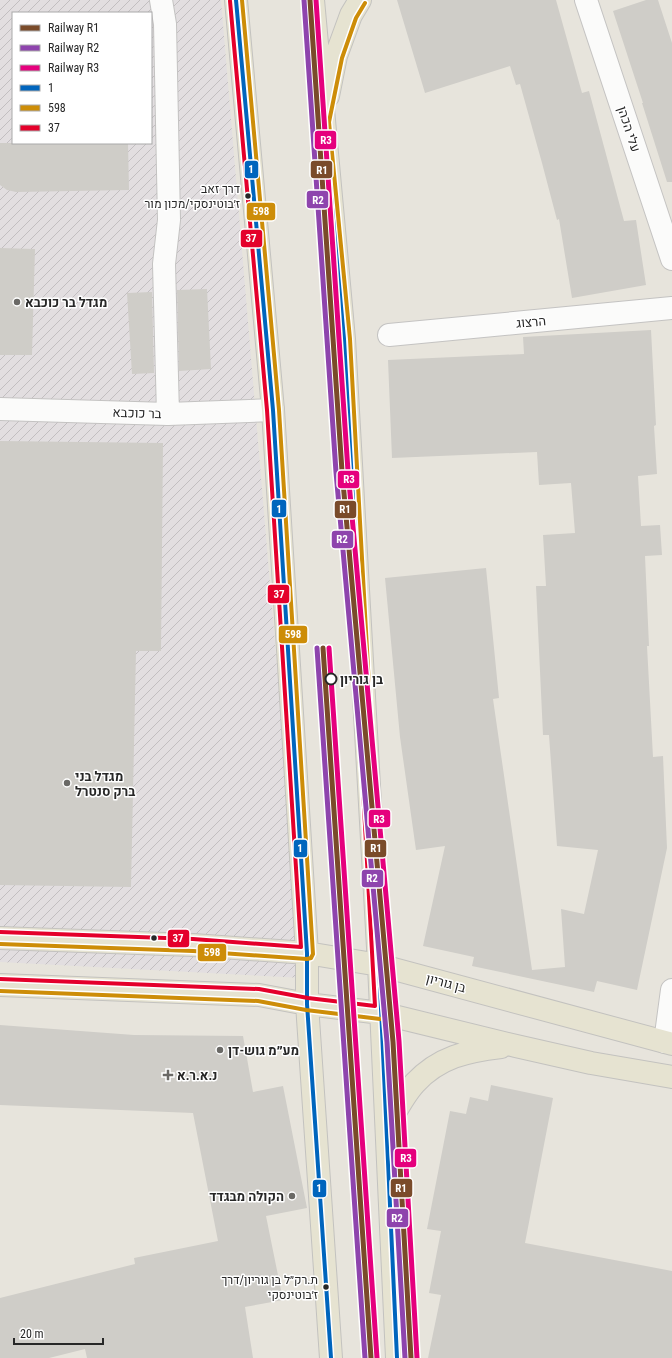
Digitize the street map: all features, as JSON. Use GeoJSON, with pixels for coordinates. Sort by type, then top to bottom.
{"type":"FeatureCollection","features":[{"type":"Feature","properties":{"kind":"main road"},"geometry":{"type":"LineString","coordinates":[[236,0],[273,410],[307,953],[308,1004],[331,1358]]}},
{"type":"Feature","properties":{"kind":"main road"},"geometry":{"type":"LineString","coordinates":[[313,0],[344,339],[387,1127],[396,1358]]}},
{"type":"Feature","properties":{"kind":"main road"},"geometry":{"type":"LineString","coordinates":[[323,122],[336,56],[351,16],[360,0]]}},
{"type":"Feature","properties":{"kind":"main road","name":"בן גוריון"},"geometry":{"type":"LineString","coordinates":[[0,938],[193,944],[307,953],[378,965],[668,1043]]}},
{"type":"Feature","properties":{"kind":"main road"},"geometry":{"type":"LineString","coordinates":[[0,985],[259,996],[381,1013],[592,1063],[672,1077]]}},
{"type":"Feature","properties":{"kind":"main road"},"geometry":{"type":"LineString","coordinates":[[387,1127],[414,1083],[430,1069],[443,1061],[475,1050],[516,1046]]}},
{"type":"Feature","properties":{"kind":"street"},"geometry":{"type":"LineString","coordinates":[[161,0],[165,24],[170,220],[164,264],[168,414]]}},
{"type":"Feature","properties":{"kind":"street","name":"עלי הכהן"},"geometry":{"type":"LineString","coordinates":[[586,0],[672,259]]}},
{"type":"Feature","properties":{"kind":"street","name":"הרצוג"},"geometry":{"type":"LineString","coordinates":[[389,335],[672,308]]}},
{"type":"Feature","properties":{"kind":"street","name":"בר כוכבא"},"geometry":{"type":"LineString","coordinates":[[0,409],[168,414],[273,410]]}},
{"type":"Feature","properties":{"kind":"street"},"geometry":{"type":"LineString","coordinates":[[668,1043],[672,990]]}},
{"type":"Feature","properties":{"kind":"shaded area"},"geometry":{"type":"Polygon","coordinates":[[[0,0],[221,0],[303,978],[0,962],[0,0]]]}},
{"type":"Feature","properties":{"kind":"building"},"geometry":{"type":"Polygon","coordinates":[[[397,0],[556,0],[582,93],[589,91],[624,221],[636,220],[646,285],[572,298],[559,219],[557,220],[520,84],[516,85],[510,66],[425,93],[397,0]]]}},
{"type":"Feature","properties":{"kind":"building"},"geometry":{"type":"Polygon","coordinates":[[[646,0],[658,0],[672,43],[672,182],[667,182],[613,11],[646,0]]]}},
{"type":"Feature","properties":{"kind":"building"},"geometry":{"type":"Polygon","coordinates":[[[0,143],[128,144],[129,190],[16,192],[7,190],[0,185],[0,143]]]}},
{"type":"Feature","properties":{"kind":"building","name":"מגדל בר כוכבא"},"geometry":{"type":"Polygon","coordinates":[[[0,248],[35,249],[32,355],[0,355],[0,248]]]}},
{"type":"Feature","properties":{"kind":"building"},"geometry":{"type":"Polygon","coordinates":[[[207,289],[211,369],[179,371],[177,290],[207,289]]]}},
{"type":"Feature","properties":{"kind":"building"},"geometry":{"type":"Polygon","coordinates":[[[152,292],[154,373],[132,374],[127,293],[152,292]]]}},
{"type":"Feature","properties":{"kind":"building"},"geometry":{"type":"Polygon","coordinates":[[[651,330],[657,474],[638,476],[641,526],[660,525],[662,555],[645,556],[649,646],[647,646],[653,757],[663,756],[667,848],[637,990],[597,981],[594,992],[472,966],[474,957],[423,946],[445,846],[416,850],[400,737],[385,578],[486,568],[499,698],[493,699],[532,970],[565,967],[561,909],[584,914],[598,850],[557,846],[549,735],[543,735],[536,586],[546,586],[543,535],[575,533],[571,483],[539,485],[537,452],[392,458],[388,360],[524,354],[523,337],[651,330]]]}},
{"type":"Feature","properties":{"kind":"building"},"geometry":{"type":"Polygon","coordinates":[[[0,441],[163,443],[161,651],[136,651],[131,887],[0,885],[0,441]]]}},
{"type":"Feature","properties":{"kind":"building"},"geometry":{"type":"Polygon","coordinates":[[[0,1025],[134,1035],[243,1036],[253,1092],[283,1086],[307,1208],[266,1216],[283,1300],[245,1307],[253,1358],[87,1358],[85,1349],[49,1358],[0,1358],[0,1298],[135,1264],[134,1258],[218,1241],[193,1113],[0,1105],[0,1025]]]}},
{"type":"Feature","properties":{"kind":"building"},"geometry":{"type":"Polygon","coordinates":[[[491,1085],[553,1098],[525,1243],[672,1271],[672,1358],[428,1358],[441,1295],[429,1293],[441,1231],[427,1229],[450,1111],[466,1114],[470,1097],[488,1101],[491,1085]]]}},
{"type":"Feature","properties":{"kind":"rail line","name":"R2"},"geometry":{"type":"LineString","coordinates":[[304,0],[336,472],[387,1042],[405,1358]]}},
{"type":"Feature","properties":{"kind":"rail line","name":"R1"},"geometry":{"type":"LineString","coordinates":[[310,0],[342,471],[393,1042],[411,1358]]}},
{"type":"Feature","properties":{"kind":"rail line","name":"R3"},"geometry":{"type":"LineString","coordinates":[[316,0],[348,471],[399,1041],[417,1358]]}},
{"type":"Feature","properties":{"kind":"rail line","name":"R2"},"geometry":{"type":"LineString","coordinates":[[317,648],[365,1358]]}},
{"type":"Feature","properties":{"kind":"rail line","name":"R1"},"geometry":{"type":"LineString","coordinates":[[323,648],[371,1358]]}},
{"type":"Feature","properties":{"kind":"rail line","name":"R3"},"geometry":{"type":"LineString","coordinates":[[329,648],[377,1358]]}},
{"type":"Feature","properties":{"kind":"transit line","name":"1"},"geometry":{"type":"LineString","coordinates":[[236,0],[273,410],[307,953],[307,1004],[331,1358]]}},
{"type":"Feature","properties":{"kind":"transit line","name":"598"},"geometry":{"type":"LineString","coordinates":[[0,944],[193,951],[307,959],[311,958],[313,954],[279,410],[242,0]]}},
{"type":"Feature","properties":{"kind":"transit line","name":"1"},"geometry":{"type":"LineString","coordinates":[[313,0],[344,339],[379,965],[397,1358]]}},
{"type":"Feature","properties":{"kind":"transit line","name":"37"},"geometry":{"type":"LineString","coordinates":[[0,932],[193,939],[301,947],[267,410],[230,1]]}},
{"type":"Feature","properties":{"kind":"transit line","name":"37"},"geometry":{"type":"LineString","coordinates":[[0,979],[259,989],[308,998],[375,1006],[338,339],[307,1]]}},
{"type":"Feature","properties":{"kind":"transit line","name":"598"},"geometry":{"type":"LineString","coordinates":[[0,991],[258,1001],[306,1010],[380,1019],[387,1015],[350,339],[329,122],[342,58],[356,18],[365,3]]}},
{"type":"Feature","properties":{"kind":"place","name":"דרך זאב ז׳בוטינסקי/מכון מור"},"geometry":{"type":"Point","coordinates":[248,196]}},
{"type":"Feature","properties":{"kind":"place","name":"מגדל בר כוכבא"},"geometry":{"type":"Point","coordinates":[17,302]}},
{"type":"Feature","properties":{"kind":"place","name":"בן גוריון"},"geometry":{"type":"Point","coordinates":[331,679]}},
{"type":"Feature","properties":{"kind":"place","name":"מגדל בני ברק סנטרל"},"geometry":{"type":"Point","coordinates":[67,783]}},
{"type":"Feature","properties":{"kind":"place","name":"מע״מ גוש-דן"},"geometry":{"type":"Point","coordinates":[220,1050]}},
{"type":"Feature","properties":{"kind":"place","name":"נ.א.ר.א"},"geometry":{"type":"Point","coordinates":[168,1075]}},
{"type":"Feature","properties":{"kind":"place","name":"הקולה מבגדד"},"geometry":{"type":"Point","coordinates":[292,1196]}},
{"type":"Feature","properties":{"kind":"place","name":"ת.רק״ל בן גוריון/דרך ז׳בוטינסקי"},"geometry":{"type":"Point","coordinates":[326,1287]}}]}
